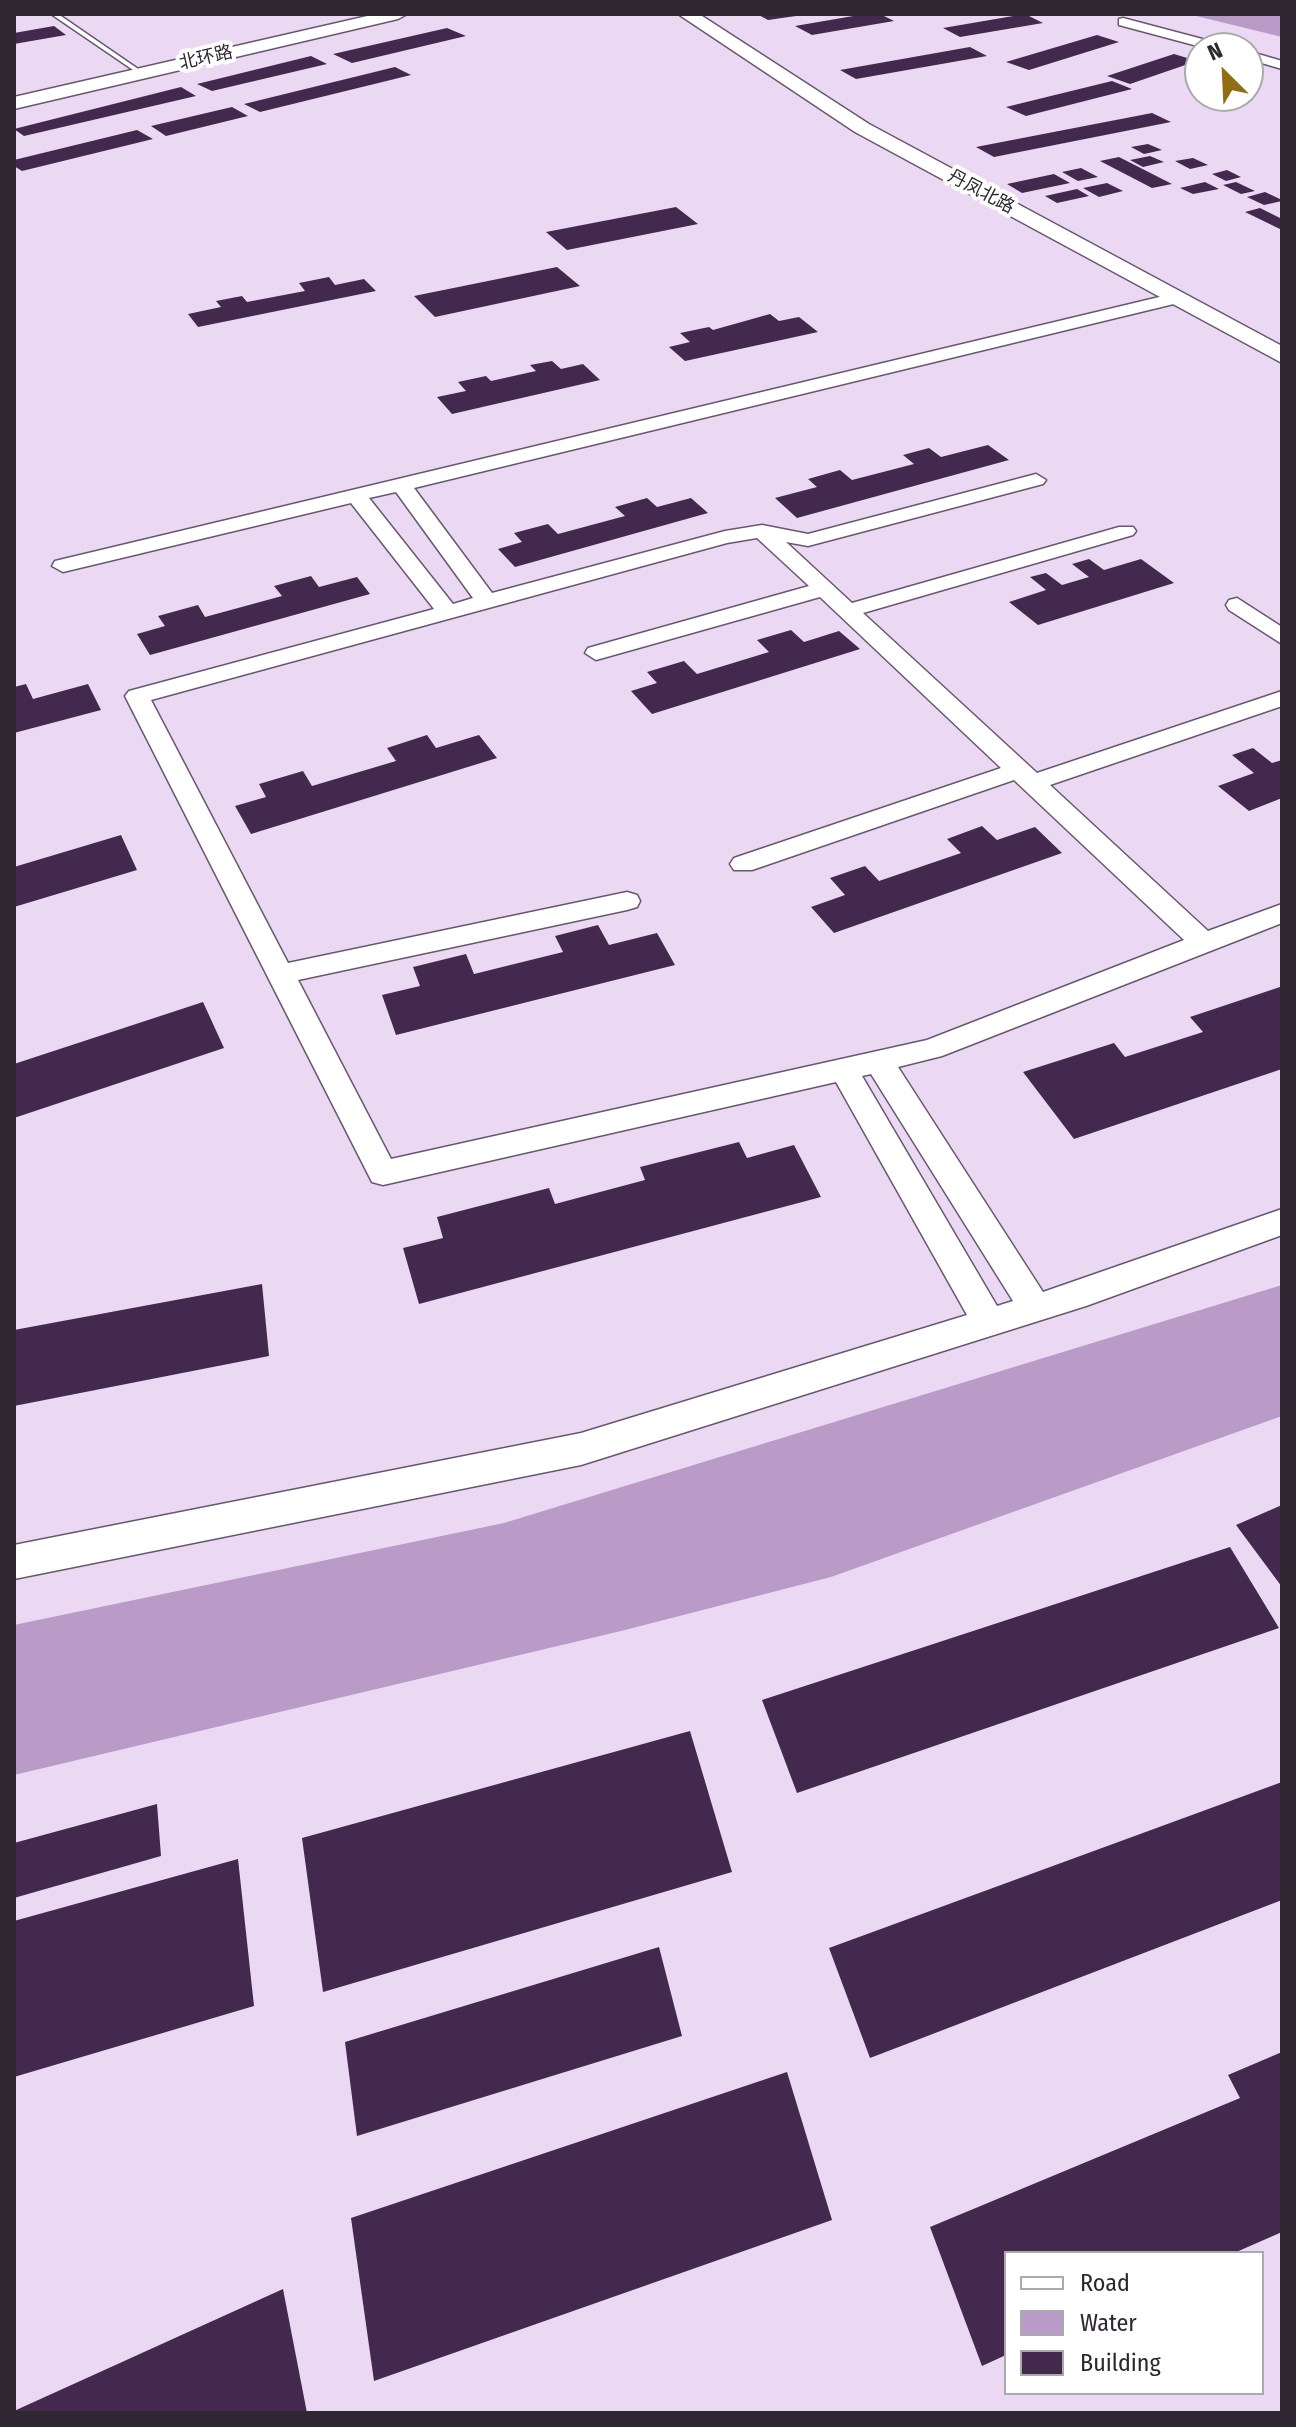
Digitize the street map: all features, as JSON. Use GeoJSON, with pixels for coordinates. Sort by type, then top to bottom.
{"type":"FeatureCollection","features":[{"type":"Feature","properties":{"kind":"main road","name":"北环路"},"geometry":{"type":"LineString","coordinates":[[14,103],[398,14]]}},
{"type":"Feature","properties":{"kind":"main road","name":"丹凤北路"},"geometry":{"type":"LineString","coordinates":[[687,14],[862,128],[1282,356]]}},
{"type":"Feature","properties":{"kind":"street"},"geometry":{"type":"LineString","coordinates":[[1123,22],[1184,38]]}},
{"type":"Feature","properties":{"kind":"street"},"geometry":{"type":"LineString","coordinates":[[63,566],[1176,298]]}},
{"type":"Feature","properties":{"kind":"street"},"geometry":{"type":"LineString","coordinates":[[1036,480],[808,540],[761,531],[137,696],[383,1173],[932,1049],[1282,913]]}},
{"type":"Feature","properties":{"kind":"street"},"geometry":{"type":"LineString","coordinates":[[401,484],[487,602]]}},
{"type":"Feature","properties":{"kind":"street"},"geometry":{"type":"LineString","coordinates":[[356,495],[448,612]]}},
{"type":"Feature","properties":{"kind":"street"},"geometry":{"type":"LineString","coordinates":[[761,531],[1204,943]]}},
{"type":"Feature","properties":{"kind":"street"},"geometry":{"type":"LineString","coordinates":[[847,611],[1126,531]]}},
{"type":"Feature","properties":{"kind":"street"},"geometry":{"type":"LineString","coordinates":[[596,653],[824,589]]}},
{"type":"Feature","properties":{"kind":"street"},"geometry":{"type":"LineString","coordinates":[[1237,605],[1282,637]]}},
{"type":"Feature","properties":{"kind":"street"},"geometry":{"type":"LineString","coordinates":[[743,864],[1282,698]]}},
{"type":"Feature","properties":{"kind":"street"},"geometry":{"type":"LineString","coordinates":[[280,974],[627,901]]}},
{"type":"Feature","properties":{"kind":"street"},"geometry":{"type":"LineString","coordinates":[[878,1061],[1035,1308]]}},
{"type":"Feature","properties":{"kind":"street"},"geometry":{"type":"LineString","coordinates":[[843,1068],[989,1322]]}},
{"type":"Feature","properties":{"kind":"street"},"geometry":{"type":"LineString","coordinates":[[14,1562],[581,1449],[1035,1308],[1282,1222]]}},
{"type":"Feature","properties":{"kind":"lane"},"geometry":{"type":"LineString","coordinates":[[54,14],[141,73]]}},
{"type":"Feature","properties":{"kind":"water"},"geometry":{"type":"Polygon","coordinates":[[[1188,14],[1282,14],[1282,37],[1188,14]]]}},
{"type":"Feature","properties":{"kind":"water"},"geometry":{"type":"Polygon","coordinates":[[[1282,1285],[1282,1416],[831,1577],[621,1631],[14,1775],[14,1625],[504,1523],[1282,1285]]]}},
{"type":"Feature","properties":{"kind":"building"},"geometry":{"type":"Polygon","coordinates":[[[757,14],[795,14],[796,16],[768,20],[757,14]]]}},
{"type":"Feature","properties":{"kind":"building"},"geometry":{"type":"Polygon","coordinates":[[[880,14],[894,21],[812,35],[795,26],[880,14]]]}},
{"type":"Feature","properties":{"kind":"building"},"geometry":{"type":"Polygon","coordinates":[[[1025,14],[1043,23],[960,37],[943,28],[1025,14]]]}},
{"type":"Feature","properties":{"kind":"building"},"geometry":{"type":"Polygon","coordinates":[[[54,26],[66,35],[14,44],[14,33],[54,26]]]}},
{"type":"Feature","properties":{"kind":"building"},"geometry":{"type":"Polygon","coordinates":[[[447,28],[466,36],[352,63],[333,54],[447,28]]]}},
{"type":"Feature","properties":{"kind":"building"},"geometry":{"type":"Polygon","coordinates":[[[1097,35],[1119,42],[1029,70],[1006,62],[1097,35]]]}},
{"type":"Feature","properties":{"kind":"building"},"geometry":{"type":"Polygon","coordinates":[[[970,47],[987,56],[856,79],[840,70],[970,47]]]}},
{"type":"Feature","properties":{"kind":"building"},"geometry":{"type":"Polygon","coordinates":[[[1174,54],[1184,57],[1184,65],[1130,84],[1107,76],[1174,54]]]}},
{"type":"Feature","properties":{"kind":"building"},"geometry":{"type":"Polygon","coordinates":[[[311,56],[327,64],[212,91],[197,84],[311,56]]]}},
{"type":"Feature","properties":{"kind":"building"},"geometry":{"type":"Polygon","coordinates":[[[395,67],[411,75],[260,112],[244,104],[395,67]]]}},
{"type":"Feature","properties":{"kind":"building"},"geometry":{"type":"Polygon","coordinates":[[[1112,81],[1132,89],[1026,116],[1006,107],[1112,81]]]}},
{"type":"Feature","properties":{"kind":"building"},"geometry":{"type":"Polygon","coordinates":[[[181,87],[196,96],[24,136],[14,129],[181,87]]]}},
{"type":"Feature","properties":{"kind":"building"},"geometry":{"type":"Polygon","coordinates":[[[232,107],[248,116],[166,136],[151,126],[232,107]]]}},
{"type":"Feature","properties":{"kind":"building"},"geometry":{"type":"Polygon","coordinates":[[[1152,113],[1171,122],[994,157],[976,147],[1152,113]]]}},
{"type":"Feature","properties":{"kind":"building"},"geometry":{"type":"Polygon","coordinates":[[[137,130],[153,139],[22,171],[14,166],[14,160],[137,130]]]}},
{"type":"Feature","properties":{"kind":"building"},"geometry":{"type":"Polygon","coordinates":[[[1148,144],[1162,150],[1144,154],[1131,147],[1148,144]]]}},
{"type":"Feature","properties":{"kind":"building"},"geometry":{"type":"Polygon","coordinates":[[[1150,156],[1164,162],[1143,167],[1130,160],[1150,156]]]}},
{"type":"Feature","properties":{"kind":"building"},"geometry":{"type":"Polygon","coordinates":[[[1119,157],[1172,184],[1152,188],[1100,161],[1119,157]]]}},
{"type":"Feature","properties":{"kind":"building"},"geometry":{"type":"Polygon","coordinates":[[[1193,158],[1208,165],[1190,169],[1175,161],[1193,158]]]}},
{"type":"Feature","properties":{"kind":"building"},"geometry":{"type":"Polygon","coordinates":[[[1081,168],[1098,177],[1078,181],[1062,172],[1081,168]]]}},
{"type":"Feature","properties":{"kind":"building"},"geometry":{"type":"Polygon","coordinates":[[[1227,170],[1241,177],[1226,181],[1212,174],[1227,170]]]}},
{"type":"Feature","properties":{"kind":"building"},"geometry":{"type":"Polygon","coordinates":[[[1054,174],[1070,183],[1022,193],[1007,184],[1054,174]]]}},
{"type":"Feature","properties":{"kind":"building"},"geometry":{"type":"Polygon","coordinates":[[[1205,182],[1219,189],[1193,194],[1180,188],[1205,182]]]}},
{"type":"Feature","properties":{"kind":"building"},"geometry":{"type":"Polygon","coordinates":[[[1236,182],[1255,191],[1241,194],[1223,185],[1236,182]]]}},
{"type":"Feature","properties":{"kind":"building"},"geometry":{"type":"Polygon","coordinates":[[[1107,183],[1123,191],[1099,197],[1083,188],[1107,183]]]}},
{"type":"Feature","properties":{"kind":"building"},"geometry":{"type":"Polygon","coordinates":[[[1077,189],[1089,196],[1057,203],[1045,196],[1077,189]]]}},
{"type":"Feature","properties":{"kind":"building"},"geometry":{"type":"Polygon","coordinates":[[[1265,192],[1282,201],[1264,205],[1247,197],[1265,192]]]}},
{"type":"Feature","properties":{"kind":"building"},"geometry":{"type":"Polygon","coordinates":[[[676,207],[698,224],[567,250],[546,232],[676,207]]]}},
{"type":"Feature","properties":{"kind":"building"},"geometry":{"type":"Polygon","coordinates":[[[1260,208],[1282,219],[1282,230],[1245,212],[1260,208]]]}},
{"type":"Feature","properties":{"kind":"building"},"geometry":{"type":"Polygon","coordinates":[[[557,267],[580,286],[435,317],[414,296],[557,267]]]}},
{"type":"Feature","properties":{"kind":"building"},"geometry":{"type":"Polygon","coordinates":[[[329,277],[335,285],[364,279],[376,291],[198,327],[188,314],[221,307],[216,301],[242,296],[247,302],[305,291],[299,283],[329,277]]]}},
{"type":"Feature","properties":{"kind":"building"},"geometry":{"type":"Polygon","coordinates":[[[770,314],[779,321],[799,317],[818,332],[685,361],[669,347],[690,342],[680,333],[709,327],[713,330],[770,314]]]}},
{"type":"Feature","properties":{"kind":"building"},"geometry":{"type":"Polygon","coordinates":[[[552,361],[561,369],[583,364],[600,380],[452,414],[437,397],[466,391],[458,382],[486,376],[491,381],[536,371],[530,365],[552,361]]]}},
{"type":"Feature","properties":{"kind":"building"},"geometry":{"type":"Polygon","coordinates":[[[988,445],[1009,460],[797,518],[775,498],[817,487],[808,479],[840,470],[852,480],[914,464],[903,455],[929,448],[941,457],[988,445]]]}},
{"type":"Feature","properties":{"kind":"building"},"geometry":{"type":"Polygon","coordinates":[[[647,498],[657,507],[691,498],[708,513],[515,567],[498,549],[522,542],[514,533],[548,524],[558,534],[625,516],[615,507],[647,498]]]}},
{"type":"Feature","properties":{"kind":"building"},"geometry":{"type":"Polygon","coordinates":[[[1089,559],[1104,570],[1141,559],[1174,583],[1038,625],[1009,602],[1046,590],[1030,577],[1046,573],[1062,585],[1089,577],[1072,564],[1089,559]]]}},
{"type":"Feature","properties":{"kind":"building"},"geometry":{"type":"Polygon","coordinates":[[[311,576],[319,587],[357,577],[370,594],[150,655],[137,634],[165,626],[158,616],[198,605],[205,617],[282,596],[274,586],[311,576]]]}},
{"type":"Feature","properties":{"kind":"building"},"geometry":{"type":"Polygon","coordinates":[[[791,630],[804,642],[839,631],[860,649],[652,714],[631,691],[657,683],[647,672],[684,661],[697,674],[769,652],[757,640],[791,630]]]}},
{"type":"Feature","properties":{"kind":"building"},"geometry":{"type":"Polygon","coordinates":[[[26,684],[33,699],[88,684],[101,710],[14,733],[14,687],[26,684]]]}},
{"type":"Feature","properties":{"kind":"building"},"geometry":{"type":"Polygon","coordinates":[[[427,735],[436,748],[479,735],[497,758],[251,834],[235,806],[266,797],[259,784],[303,771],[312,786],[396,761],[387,748],[427,735]]]}},
{"type":"Feature","properties":{"kind":"building"},"geometry":{"type":"Polygon","coordinates":[[[1253,748],[1272,763],[1282,760],[1282,798],[1249,811],[1218,786],[1254,773],[1232,755],[1253,748]]]}},
{"type":"Feature","properties":{"kind":"building"},"geometry":{"type":"Polygon","coordinates":[[[982,826],[997,840],[1035,827],[1062,853],[834,933],[811,907],[845,895],[830,878],[865,866],[879,881],[961,853],[947,839],[982,826]]]}},
{"type":"Feature","properties":{"kind":"building"},"geometry":{"type":"Polygon","coordinates":[[[121,835],[137,870],[14,907],[14,867],[121,835]]]}},
{"type":"Feature","properties":{"kind":"building"},"geometry":{"type":"Polygon","coordinates":[[[598,925],[609,945],[657,933],[675,965],[396,1035],[382,995],[420,986],[413,967],[466,954],[474,974],[563,952],[555,936],[598,925]]]}},
{"type":"Feature","properties":{"kind":"building"},"geometry":{"type":"Polygon","coordinates":[[[1280,987],[1282,1069],[1074,1139],[1023,1072],[1114,1043],[1125,1057],[1203,1032],[1190,1017],[1280,987]]]}},
{"type":"Feature","properties":{"kind":"building"},"geometry":{"type":"Polygon","coordinates":[[[203,1002],[224,1048],[14,1118],[14,1064],[203,1002]]]}},
{"type":"Feature","properties":{"kind":"building"},"geometry":{"type":"Polygon","coordinates":[[[739,1142],[747,1158],[794,1145],[821,1197],[419,1304],[403,1248],[443,1238],[437,1217],[549,1188],[555,1204],[645,1180],[640,1167],[739,1142]]]}},
{"type":"Feature","properties":{"kind":"building"},"geometry":{"type":"Polygon","coordinates":[[[262,1284],[269,1356],[14,1406],[14,1330],[262,1284]]]}},
{"type":"Feature","properties":{"kind":"building"},"geometry":{"type":"Polygon","coordinates":[[[1282,1505],[1282,1587],[1236,1525],[1282,1505]]]}},
{"type":"Feature","properties":{"kind":"building"},"geometry":{"type":"Polygon","coordinates":[[[1230,1547],[1279,1628],[797,1793],[762,1700],[1230,1547]]]}},
{"type":"Feature","properties":{"kind":"building"},"geometry":{"type":"Polygon","coordinates":[[[690,1731],[732,1872],[323,1992],[302,1838],[690,1731]]]}},
{"type":"Feature","properties":{"kind":"building"},"geometry":{"type":"Polygon","coordinates":[[[1282,1782],[1282,1900],[870,2058],[829,1948],[1282,1782]]]}},
{"type":"Feature","properties":{"kind":"building"},"geometry":{"type":"Polygon","coordinates":[[[157,1804],[161,1856],[14,1898],[14,1843],[157,1804]]]}},
{"type":"Feature","properties":{"kind":"building"},"geometry":{"type":"Polygon","coordinates":[[[238,1859],[254,2006],[14,2077],[14,1921],[238,1859]]]}},
{"type":"Feature","properties":{"kind":"building"},"geometry":{"type":"Polygon","coordinates":[[[659,1947],[682,2036],[357,2136],[345,2042],[659,1947]]]}},
{"type":"Feature","properties":{"kind":"building"},"geometry":{"type":"Polygon","coordinates":[[[1282,2052],[1282,2232],[1239,2251],[1004,2251],[1004,2356],[982,2366],[930,2227],[1240,2098],[1228,2075],[1282,2052]]]}},
{"type":"Feature","properties":{"kind":"building"},"geometry":{"type":"Polygon","coordinates":[[[787,2072],[832,2220],[374,2381],[351,2218],[787,2072]]]}},
{"type":"Feature","properties":{"kind":"building"},"geometry":{"type":"Polygon","coordinates":[[[283,2289],[307,2413],[14,2413],[14,2411],[283,2289]]]}}]}
